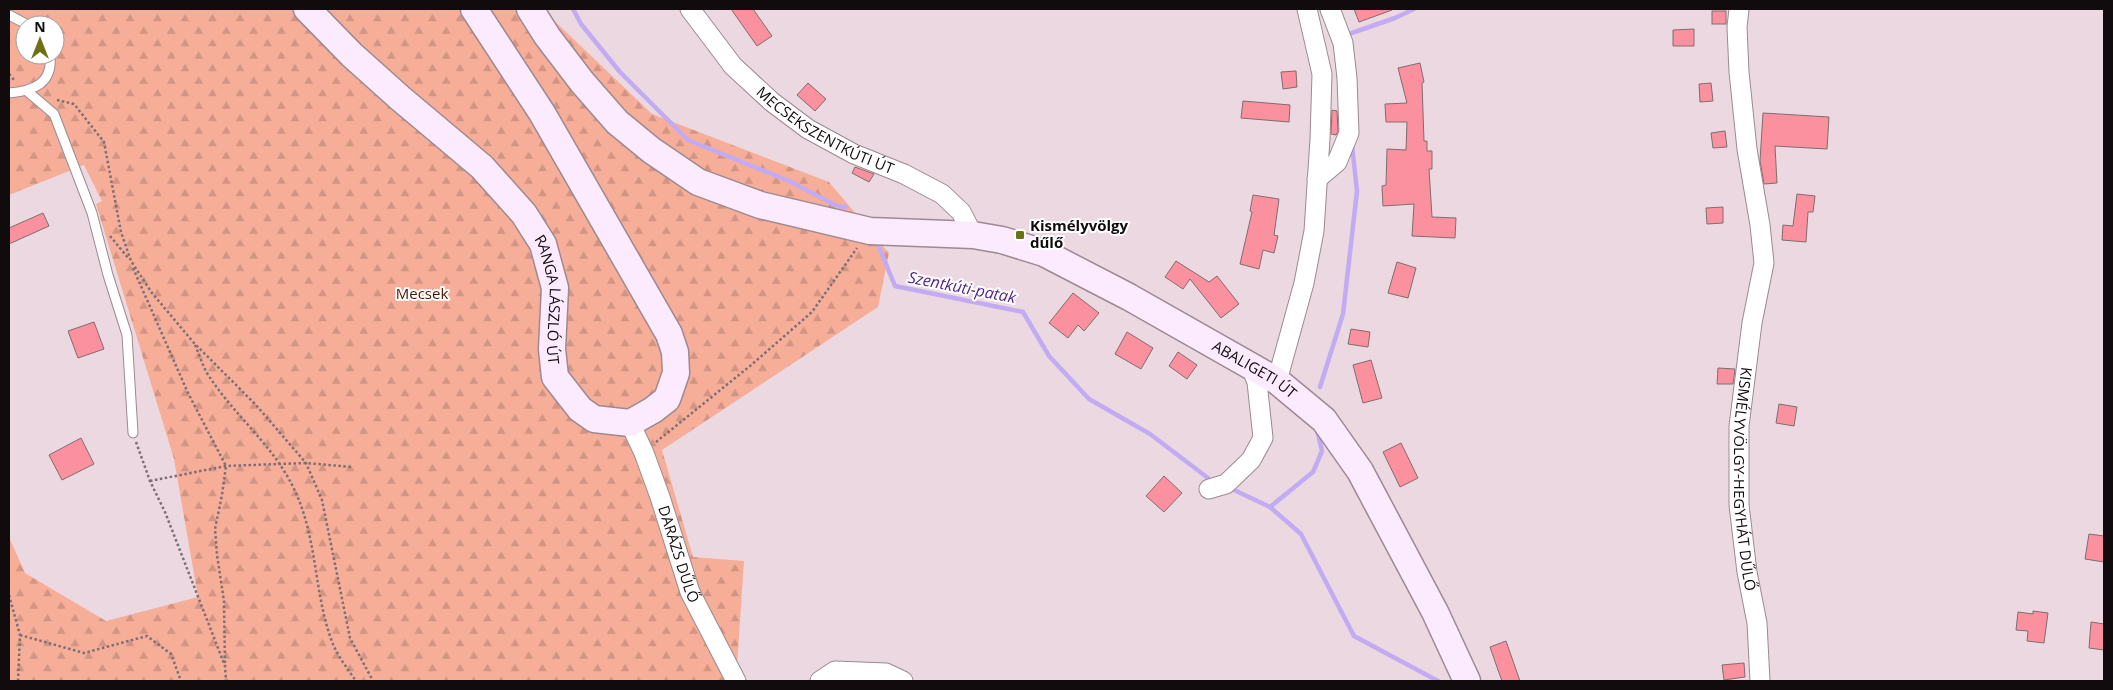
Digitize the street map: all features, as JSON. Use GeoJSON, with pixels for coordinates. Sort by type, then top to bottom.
{"type":"FeatureCollection","features":[{"type":"Feature","properties":{"kind":"main road","name":"RANGA LÁSZLÓ ÚT"},"geometry":{"type":"LineString","coordinates":[[307,9],[400,98],[482,168],[524,214],[543,244],[555,288],[552,349],[555,377],[580,408],[594,419],[630,423]]}},
{"type":"Feature","properties":{"kind":"main road"},"geometry":{"type":"LineString","coordinates":[[474,9],[542,113],[669,334],[675,352],[676,373],[667,399],[653,410],[630,423]]}},
{"type":"Feature","properties":{"kind":"main road","name":"ABALIGETI ÚT"},"geometry":{"type":"LineString","coordinates":[[530,9],[547,36],[576,74],[617,122],[651,150],[690,177],[706,185],[760,205],[870,230],[973,235],[1002,240],[1044,254],[1120,293],[1277,380],[1324,420],[1360,471],[1435,612],[1467,681]]}},
{"type":"Feature","properties":{"kind":"street","name":"MECSEKSZENTKÚTI ÚT"},"geometry":{"type":"LineString","coordinates":[[690,9],[733,66],[772,102],[808,129],[854,154],[904,174],[942,194],[960,212],[973,235]]}},
{"type":"Feature","properties":{"kind":"street"},"geometry":{"type":"LineString","coordinates":[[1277,380],[1306,274],[1314,231],[1322,74],[1307,9]]}},
{"type":"Feature","properties":{"kind":"street"},"geometry":{"type":"LineString","coordinates":[[1317,179],[1337,162],[1349,133],[1348,96],[1342,44],[1330,9]]}},
{"type":"Feature","properties":{"kind":"street","name":"KISMÉLYVÖLGY-HEGYHÁT DŰLŐ"},"geometry":{"type":"LineString","coordinates":[[1739,9],[1737,27],[1738,72],[1764,263],[1752,323],[1739,426],[1739,505],[1747,572],[1757,623],[1760,681]]}},
{"type":"Feature","properties":{"kind":"street"},"geometry":{"type":"LineString","coordinates":[[1209,489],[1226,484],[1251,460],[1263,438],[1257,382],[1250,365]]}},
{"type":"Feature","properties":{"kind":"street","name":"DARÁZS DŰLŐ"},"geometry":{"type":"LineString","coordinates":[[630,423],[644,453],[690,592],[736,681]]}},
{"type":"Feature","properties":{"kind":"street"},"geometry":{"type":"LineString","coordinates":[[820,681],[835,671],[886,674],[903,681]]}},
{"type":"Feature","properties":{"kind":"lane"},"geometry":{"type":"LineString","coordinates":[[9,92],[26,91],[41,84],[47,76],[50,65]]}},
{"type":"Feature","properties":{"kind":"lane"},"geometry":{"type":"LineString","coordinates":[[26,91],[54,114],[92,213],[108,275],[127,335],[133,434]]}},
{"type":"Feature","properties":{"kind":"path"},"geometry":{"type":"LineString","coordinates":[[55,99],[74,104],[104,142],[121,232],[130,261],[188,393],[226,466],[215,528],[224,601],[226,681]]}},
{"type":"Feature","properties":{"kind":"path"},"geometry":{"type":"LineString","coordinates":[[644,453],[812,312],[870,230]]}},
{"type":"Feature","properties":{"kind":"path"},"geometry":{"type":"LineString","coordinates":[[130,261],[152,293],[194,344],[256,406],[306,463],[322,500],[350,638],[373,681]]}},
{"type":"Feature","properties":{"kind":"path"},"geometry":{"type":"LineString","coordinates":[[194,344],[206,372],[231,406],[282,464],[305,515],[313,543],[322,602],[331,640],[356,681]]}},
{"type":"Feature","properties":{"kind":"path"},"geometry":{"type":"LineString","coordinates":[[133,434],[150,481],[165,512],[225,666]]}},
{"type":"Feature","properties":{"kind":"path"},"geometry":{"type":"LineString","coordinates":[[150,481],[226,466],[306,463],[352,467]]}},
{"type":"Feature","properties":{"kind":"path"},"geometry":{"type":"LineString","coordinates":[[9,595],[20,635],[18,681]]}},
{"type":"Feature","properties":{"kind":"path"},"geometry":{"type":"LineString","coordinates":[[20,635],[84,653],[147,636],[171,654],[181,681]]}},
{"type":"Feature","properties":{"kind":"green space","name":"Mecsek"},"geometry":{"type":"Polygon","coordinates":[[[9,9],[542,9],[652,114],[829,182],[889,253],[878,307],[662,450],[693,557],[744,561],[736,681],[9,681],[9,537],[25,573],[106,621],[198,597],[174,459],[96,204],[102,201],[84,165],[9,195],[9,9]]]}},
{"type":"Feature","properties":{"kind":"building"},"geometry":{"type":"Polygon","coordinates":[[[731,9],[753,9],[772,36],[757,46],[731,9]]]}},
{"type":"Feature","properties":{"kind":"building"},"geometry":{"type":"Polygon","coordinates":[[[1354,9],[1392,9],[1392,10],[1359,22],[1354,9]]]}},
{"type":"Feature","properties":{"kind":"building"},"geometry":{"type":"Polygon","coordinates":[[[1712,11],[1726,11],[1726,24],[1712,24],[1712,11]]]}},
{"type":"Feature","properties":{"kind":"building"},"geometry":{"type":"Polygon","coordinates":[[[1694,29],[1694,46],[1673,46],[1673,30],[1694,29]]]}},
{"type":"Feature","properties":{"kind":"building"},"geometry":{"type":"Polygon","coordinates":[[[1420,63],[1424,82],[1422,83],[1424,141],[1427,141],[1427,151],[1432,151],[1432,169],[1429,169],[1432,217],[1456,218],[1455,238],[1412,236],[1414,204],[1383,206],[1382,186],[1386,185],[1387,149],[1406,150],[1407,122],[1386,122],[1385,104],[1407,103],[1398,68],[1420,63]]]}},
{"type":"Feature","properties":{"kind":"building"},"geometry":{"type":"Polygon","coordinates":[[[1296,71],[1297,87],[1283,89],[1281,72],[1296,71]]]}},
{"type":"Feature","properties":{"kind":"building"},"geometry":{"type":"Polygon","coordinates":[[[808,83],[826,99],[815,111],[797,95],[808,83]]]}},
{"type":"Feature","properties":{"kind":"building"},"geometry":{"type":"Polygon","coordinates":[[[1711,83],[1713,101],[1700,102],[1699,84],[1711,83]]]}},
{"type":"Feature","properties":{"kind":"building"},"geometry":{"type":"Polygon","coordinates":[[[1243,101],[1290,105],[1289,122],[1241,118],[1243,101]]]}},
{"type":"Feature","properties":{"kind":"building"},"geometry":{"type":"Polygon","coordinates":[[[1332,110],[1337,111],[1338,131],[1336,135],[1331,134],[1332,110]]]}},
{"type":"Feature","properties":{"kind":"building"},"geometry":{"type":"Polygon","coordinates":[[[1763,113],[1829,117],[1827,149],[1775,146],[1777,183],[1764,184],[1760,161],[1763,113]]]}},
{"type":"Feature","properties":{"kind":"building"},"geometry":{"type":"Polygon","coordinates":[[[1725,131],[1727,147],[1713,148],[1711,133],[1725,131]]]}},
{"type":"Feature","properties":{"kind":"building"},"geometry":{"type":"Polygon","coordinates":[[[855,167],[874,174],[869,182],[852,173],[855,167]]]}},
{"type":"Feature","properties":{"kind":"building"},"geometry":{"type":"Polygon","coordinates":[[[1797,194],[1815,196],[1813,212],[1808,212],[1806,242],[1782,240],[1783,225],[1793,226],[1797,194]]]}},
{"type":"Feature","properties":{"kind":"building"},"geometry":{"type":"Polygon","coordinates":[[[1253,195],[1279,199],[1274,235],[1278,236],[1274,253],[1263,250],[1259,269],[1240,264],[1252,212],[1250,211],[1253,195]]]}},
{"type":"Feature","properties":{"kind":"building"},"geometry":{"type":"Polygon","coordinates":[[[1723,207],[1723,223],[1707,224],[1706,208],[1723,207]]]}},
{"type":"Feature","properties":{"kind":"building"},"geometry":{"type":"Polygon","coordinates":[[[43,213],[49,226],[9,244],[9,228],[43,213]]]}},
{"type":"Feature","properties":{"kind":"building"},"geometry":{"type":"Polygon","coordinates":[[[1176,261],[1209,282],[1217,276],[1239,304],[1221,318],[1190,279],[1183,289],[1165,277],[1176,261]]]}},
{"type":"Feature","properties":{"kind":"building"},"geometry":{"type":"Polygon","coordinates":[[[1397,262],[1416,268],[1408,298],[1388,293],[1397,262]]]}},
{"type":"Feature","properties":{"kind":"building"},"geometry":{"type":"Polygon","coordinates":[[[1073,293],[1099,313],[1084,331],[1078,325],[1068,338],[1049,323],[1073,293]]]}},
{"type":"Feature","properties":{"kind":"building"},"geometry":{"type":"Polygon","coordinates":[[[94,322],[104,349],[78,358],[68,331],[94,322]]]}},
{"type":"Feature","properties":{"kind":"building"},"geometry":{"type":"Polygon","coordinates":[[[1351,329],[1370,332],[1368,347],[1348,344],[1351,329]]]}},
{"type":"Feature","properties":{"kind":"building"},"geometry":{"type":"Polygon","coordinates":[[[1127,332],[1153,348],[1141,369],[1115,354],[1127,332]]]}},
{"type":"Feature","properties":{"kind":"building"},"geometry":{"type":"Polygon","coordinates":[[[1178,352],[1197,365],[1187,379],[1169,366],[1178,352]]]}},
{"type":"Feature","properties":{"kind":"building"},"geometry":{"type":"Polygon","coordinates":[[[1371,360],[1382,398],[1363,403],[1353,365],[1371,360]]]}},
{"type":"Feature","properties":{"kind":"building"},"geometry":{"type":"Polygon","coordinates":[[[1718,368],[1735,369],[1733,384],[1717,384],[1718,368]]]}},
{"type":"Feature","properties":{"kind":"building"},"geometry":{"type":"Polygon","coordinates":[[[1779,404],[1797,407],[1794,426],[1776,423],[1779,404]]]}},
{"type":"Feature","properties":{"kind":"building"},"geometry":{"type":"Polygon","coordinates":[[[81,438],[94,464],[62,480],[49,455],[81,438]]]}},
{"type":"Feature","properties":{"kind":"building"},"geometry":{"type":"Polygon","coordinates":[[[1401,443],[1418,478],[1400,487],[1383,452],[1401,443]]]}},
{"type":"Feature","properties":{"kind":"building"},"geometry":{"type":"Polygon","coordinates":[[[1164,476],[1182,493],[1164,512],[1146,496],[1164,476]]]}},
{"type":"Feature","properties":{"kind":"building"},"geometry":{"type":"Polygon","coordinates":[[[2089,534],[2104,536],[2104,562],[2085,559],[2089,534]]]}},
{"type":"Feature","properties":{"kind":"building"},"geometry":{"type":"Polygon","coordinates":[[[2033,611],[2048,613],[2044,643],[2027,641],[2028,631],[2016,630],[2018,612],[2033,614],[2033,611]]]}},
{"type":"Feature","properties":{"kind":"building"},"geometry":{"type":"Polygon","coordinates":[[[2091,622],[2104,624],[2104,650],[2089,648],[2091,622]]]}},
{"type":"Feature","properties":{"kind":"building"},"geometry":{"type":"Polygon","coordinates":[[[1506,641],[1520,681],[1502,681],[1498,670],[1490,647],[1506,641]]]}},
{"type":"Feature","properties":{"kind":"building"},"geometry":{"type":"Polygon","coordinates":[[[1744,663],[1745,677],[1724,680],[1722,665],[1744,663]]]}},
{"type":"Feature","properties":{"kind":"waterway","name":"Szentkúti-patak"},"geometry":{"type":"LineString","coordinates":[[573,9],[581,24],[620,72],[688,140],[789,181],[837,206],[846,207]]}},
{"type":"Feature","properties":{"kind":"waterway"},"geometry":{"type":"LineString","coordinates":[[1346,35],[1395,18],[1414,9]]}},
{"type":"Feature","properties":{"kind":"waterway"},"geometry":{"type":"LineString","coordinates":[[1320,387],[1343,314],[1357,191],[1352,145]]}},
{"type":"Feature","properties":{"kind":"waterway","name":"Szentkúti-patak"},"geometry":{"type":"LineString","coordinates":[[879,247],[895,286],[1023,312],[1049,356],[1089,399],[1150,434],[1208,478]]}},
{"type":"Feature","properties":{"kind":"waterway"},"geometry":{"type":"LineString","coordinates":[[1270,507],[1313,472],[1322,451],[1317,429]]}},
{"type":"Feature","properties":{"kind":"waterway","name":"Szentkúti-patak"},"geometry":{"type":"LineString","coordinates":[[1232,489],[1270,507],[1301,534],[1354,636],[1438,681]]}},
{"type":"Feature","properties":{"kind":"place","name":"Kismélyvölgy dűlő"},"geometry":{"type":"Point","coordinates":[1020,235]}}]}
